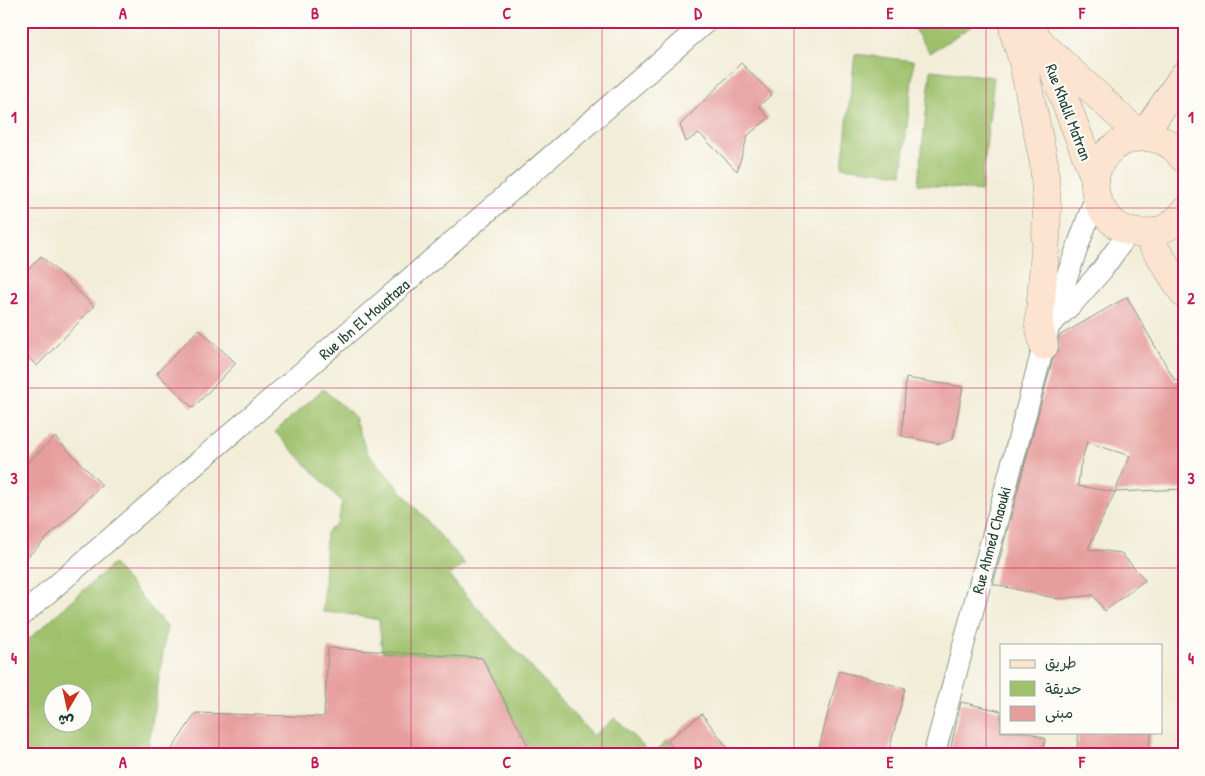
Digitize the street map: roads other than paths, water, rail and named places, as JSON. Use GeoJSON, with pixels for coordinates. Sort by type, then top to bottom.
{"type":"FeatureCollection","features":[{"type":"Feature","properties":{"kind":"street","name":"Rue Ibn El Mouataza"},"geometry":{"type":"LineString","coordinates":[[21,616],[707,21]]}},
{"type":"Feature","properties":{"kind":"street"},"geometry":{"type":"LineString","coordinates":[[1013,21],[1014,33],[1022,58],[1044,164],[1047,208],[1039,325],[1046,336]]}},
{"type":"Feature","properties":{"kind":"street","name":"Rue Khalil Matran"},"geometry":{"type":"LineString","coordinates":[[1022,21],[1043,45],[1142,137]]}},
{"type":"Feature","properties":{"kind":"street","name":"Rue Khalil Matran"},"geometry":{"type":"LineString","coordinates":[[1043,45],[1096,187],[1102,211],[1114,224],[1155,233]]}},
{"type":"Feature","properties":{"kind":"street"},"geometry":{"type":"LineString","coordinates":[[1142,137],[1184,75]]}},
{"type":"Feature","properties":{"kind":"street"},"geometry":{"type":"LineString","coordinates":[[1096,187],[1100,163],[1111,150],[1125,141],[1142,137],[1158,139],[1173,147],[1184,159]]}},
{"type":"Feature","properties":{"kind":"street","name":"Rue Ahmed Chaouki"},"geometry":{"type":"LineString","coordinates":[[934,755],[1046,336],[1096,187]]}},
{"type":"Feature","properties":{"kind":"street"},"geometry":{"type":"LineString","coordinates":[[1184,212],[1176,221],[1155,233],[1184,294]]}},
{"type":"Feature","properties":{"kind":"street","name":"Rue Ahmed Chaouki"},"geometry":{"type":"LineString","coordinates":[[1046,336],[1102,270],[1155,233]]}}]}
